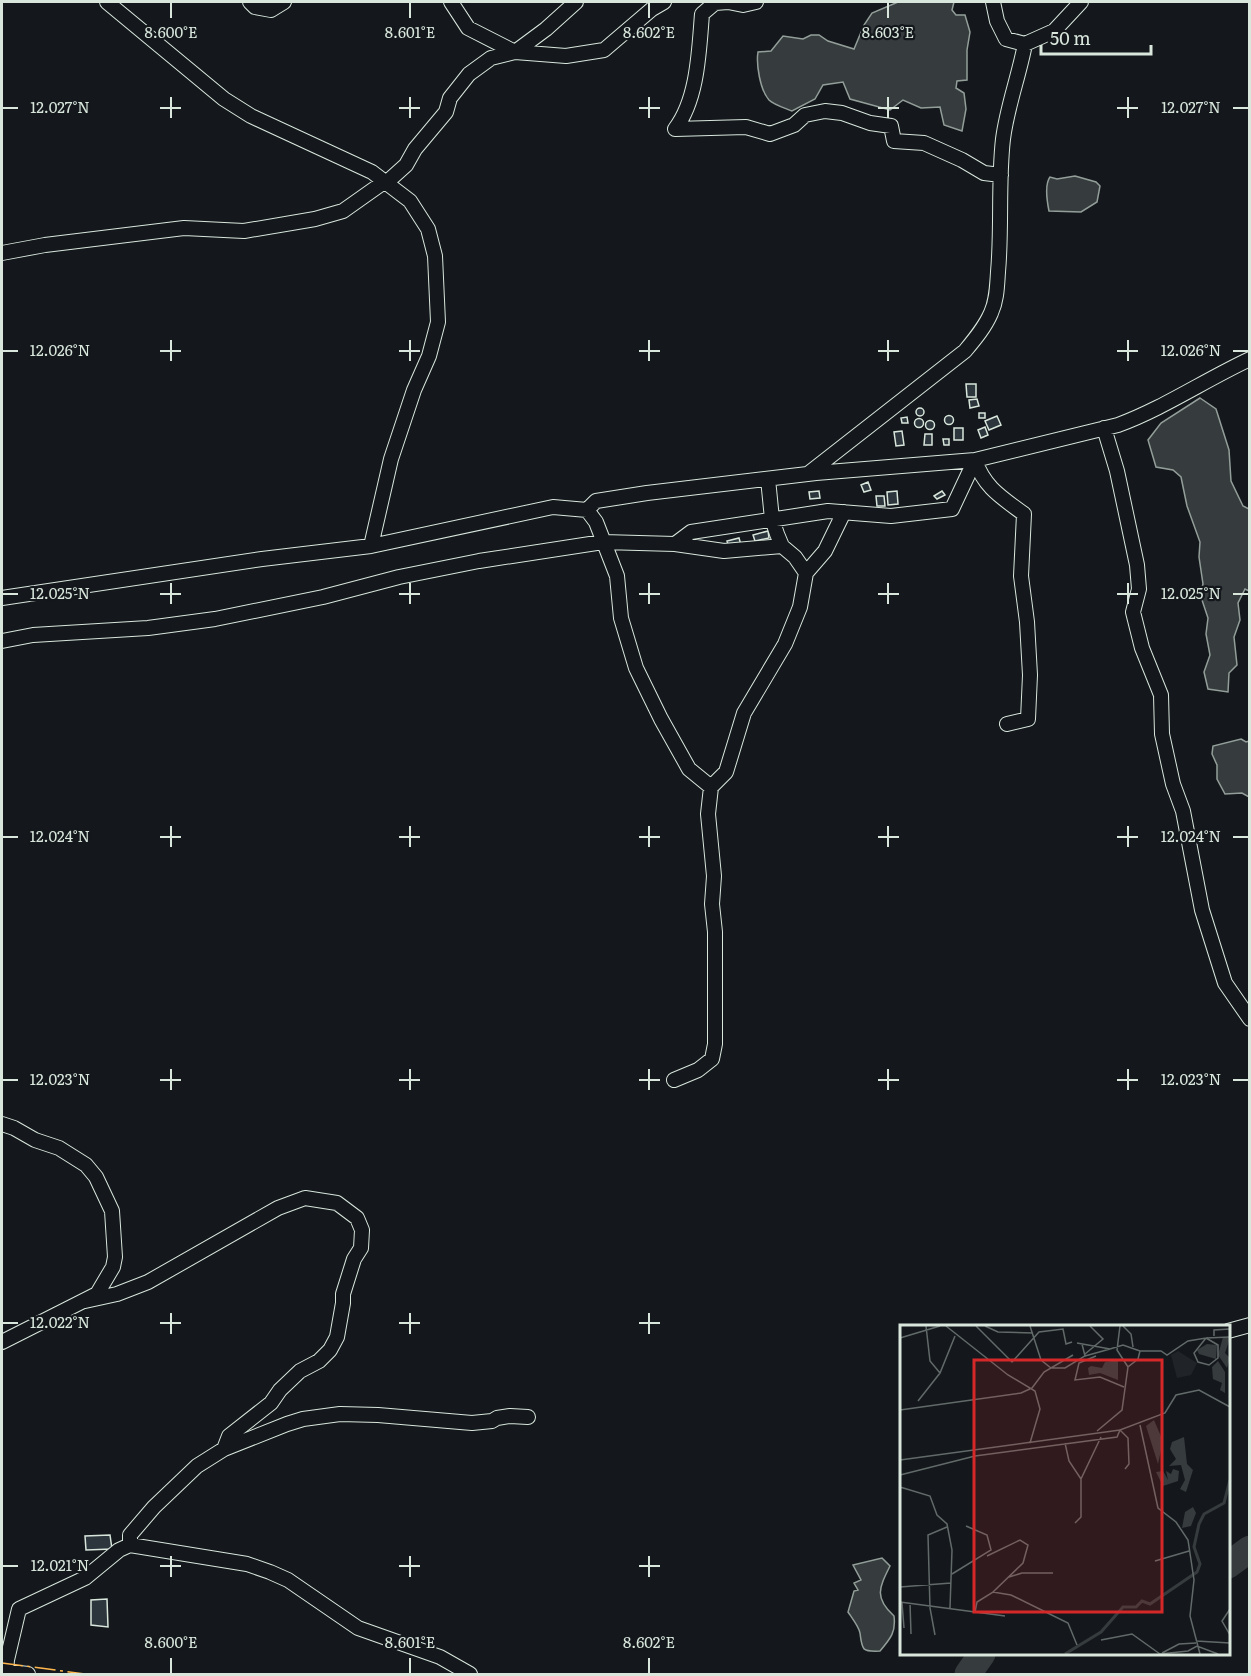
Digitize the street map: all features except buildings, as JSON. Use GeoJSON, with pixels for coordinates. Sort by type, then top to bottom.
{"type":"FeatureCollection","features":[{"type":"Feature","properties":{"kind":"street"},"geometry":{"type":"LineString","coordinates":[[107,2],[224,99],[251,116],[372,172],[410,201],[428,229],[435,256],[438,322],[429,356],[414,390],[392,459],[371,546]]}},
{"type":"Feature","properties":{"kind":"street"},"geometry":{"type":"LineString","coordinates":[[250,2],[255,7],[271,10],[284,2]]}},
{"type":"Feature","properties":{"kind":"street"},"geometry":{"type":"LineString","coordinates":[[451,2],[468,28],[515,52]]}},
{"type":"Feature","properties":{"kind":"street"},"geometry":{"type":"LineString","coordinates":[[515,52],[546,29],[576,2]]}},
{"type":"Feature","properties":{"kind":"street"},"geometry":{"type":"LineString","coordinates":[[2,253],[45,245],[184,228],[244,231],[315,219],[343,211],[406,165],[415,149],[446,112],[450,98],[469,74],[491,58],[515,52],[566,56],[604,50],[652,9],[664,2]]}},
{"type":"Feature","properties":{"kind":"street"},"geometry":{"type":"LineString","coordinates":[[756,2],[743,5],[714,2],[702,14],[697,71],[682,119],[675,129],[746,127],[770,135],[794,125],[805,115],[825,111],[842,113],[870,123],[891,126],[894,141],[924,143],[984,173],[1001,175]]}},
{"type":"Feature","properties":{"kind":"street"},"geometry":{"type":"LineString","coordinates":[[993,2],[997,21],[1006,39],[1025,44],[1053,31],[1081,2]]}},
{"type":"Feature","properties":{"kind":"street"},"geometry":{"type":"LineString","coordinates":[[807,474],[964,351],[983,328],[992,312],[996,296],[1001,246],[1003,139],[1008,108],[1019,77],[1025,44]]}},
{"type":"Feature","properties":{"kind":"street"},"geometry":{"type":"LineString","coordinates":[[587,510],[596,501],[807,474],[975,460],[1140,417],[1250,359]]}},
{"type":"Feature","properties":{"kind":"street"},"geometry":{"type":"LineString","coordinates":[[1104,428],[1117,471],[1137,565],[1139,589],[1133,612],[1142,648],[1161,695],[1162,734],[1173,784],[1183,811],[1202,910],[1225,983],[1250,1019]]}},
{"type":"Feature","properties":{"kind":"street"},"geometry":{"type":"LineString","coordinates":[[675,544],[691,532],[828,511],[891,516],[952,509],[975,460]]}},
{"type":"Feature","properties":{"kind":"street"},"geometry":{"type":"LineString","coordinates":[[975,460],[981,477],[1024,514],[1021,576],[1027,622],[1031,692],[1027,707],[1028,719],[1007,724]]}},
{"type":"Feature","properties":{"kind":"street"},"geometry":{"type":"LineString","coordinates":[[768,479],[772,519],[782,546],[795,557],[806,573]]}},
{"type":"Feature","properties":{"kind":"street"},"geometry":{"type":"LineString","coordinates":[[2,598],[262,559],[371,546],[553,507],[587,510],[596,522],[617,576],[621,618],[636,668],[689,769],[711,787]]}},
{"type":"Feature","properties":{"kind":"street"},"geometry":{"type":"LineString","coordinates":[[674,1080],[698,1070],[712,1059],[716,1044],[716,932],[712,904],[714,876],[708,814],[711,787],[726,772],[744,713],[785,644],[800,607],[806,573],[825,551],[844,512]]}},
{"type":"Feature","properties":{"kind":"street"},"geometry":{"type":"LineString","coordinates":[[2,640],[33,635],[148,628],[215,619],[479,561],[603,542],[675,544],[724,551],[782,546]]}},
{"type":"Feature","properties":{"kind":"street"},"geometry":{"type":"LineString","coordinates":[[2,1124],[35,1140],[59,1148],[80,1160],[96,1177],[110,1205],[113,1217],[115,1262],[97,1294],[2,1342]]}},
{"type":"Feature","properties":{"kind":"street"},"geometry":{"type":"LineString","coordinates":[[85,1301],[117,1294],[148,1282],[278,1208],[305,1198],[337,1203],[357,1218],[362,1230],[361,1248],[354,1259],[343,1294],[338,1337],[319,1361],[300,1371],[280,1390],[271,1403],[229,1436],[224,1449]]}},
{"type":"Feature","properties":{"kind":"street"},"geometry":{"type":"LineString","coordinates":[[1230,1330],[1250,1324]]}},
{"type":"Feature","properties":{"kind":"street"},"geometry":{"type":"LineString","coordinates":[[130,1545],[130,1535],[154,1507],[197,1466],[224,1449],[287,1424],[322,1415],[356,1414],[472,1423],[510,1416],[528,1417]]}},
{"type":"Feature","properties":{"kind":"street"},"geometry":{"type":"LineString","coordinates":[[28,1674],[4,1671],[18,1609],[85,1578],[118,1550],[130,1545],[248,1564],[270,1572],[288,1580],[358,1628],[440,1657],[470,1674]]}},
{"type":"Feature","properties":{"kind":"shaded area"},"geometry":{"type":"Polygon","coordinates":[[[898,2],[954,2],[952,10],[956,15],[965,15],[970,32],[967,50],[967,80],[957,81],[956,88],[964,93],[966,109],[962,131],[944,125],[940,107],[921,108],[903,100],[890,110],[850,99],[843,82],[823,85],[815,99],[792,111],[777,105],[766,96],[759,77],[758,52],[771,51],[783,36],[803,39],[811,35],[819,35],[828,41],[854,49],[872,13],[898,2]]]}},
{"type":"Feature","properties":{"kind":"shaded area"},"geometry":{"type":"Polygon","coordinates":[[[1075,176],[1096,182],[1100,186],[1097,202],[1081,212],[1049,211],[1047,189],[1050,177],[1057,179],[1075,176]]]}},
{"type":"Feature","properties":{"kind":"shaded area"},"geometry":{"type":"Polygon","coordinates":[[[1200,398],[1216,409],[1229,450],[1231,481],[1243,506],[1249,509],[1249,591],[1245,589],[1238,603],[1240,620],[1234,637],[1237,665],[1229,673],[1228,692],[1208,689],[1204,672],[1210,655],[1206,634],[1208,618],[1200,594],[1203,584],[1199,557],[1200,542],[1187,506],[1181,477],[1173,470],[1156,467],[1148,440],[1161,423],[1200,398]]]}},
{"type":"Feature","properties":{"kind":"shaded area"},"geometry":{"type":"Polygon","coordinates":[[[1241,739],[1249,741],[1249,797],[1242,793],[1225,794],[1217,779],[1217,765],[1212,754],[1213,746],[1241,739]]]}},
{"type":"Feature","properties":{"kind":"shaded area"},"geometry":{"type":"Polygon","coordinates":[[[882,1558],[890,1566],[881,1587],[881,1598],[883,1604],[894,1616],[894,1626],[890,1638],[880,1651],[870,1651],[862,1646],[859,1631],[848,1612],[854,1591],[858,1590],[854,1583],[861,1580],[853,1565],[882,1558]]]}},
{"type":"Feature","properties":{"kind":"waterway"},"geometry":{"type":"LineString","coordinates":[[1230,1564],[1250,1549]]}},
{"type":"Feature","properties":{"kind":"waterway"},"geometry":{"type":"LineString","coordinates":[[968,1674],[981,1655]]}},
{"type":"Feature","properties":{"kind":"power"},"geometry":{"type":"LineString","coordinates":[[2,1663],[85,1674]]}}]}
